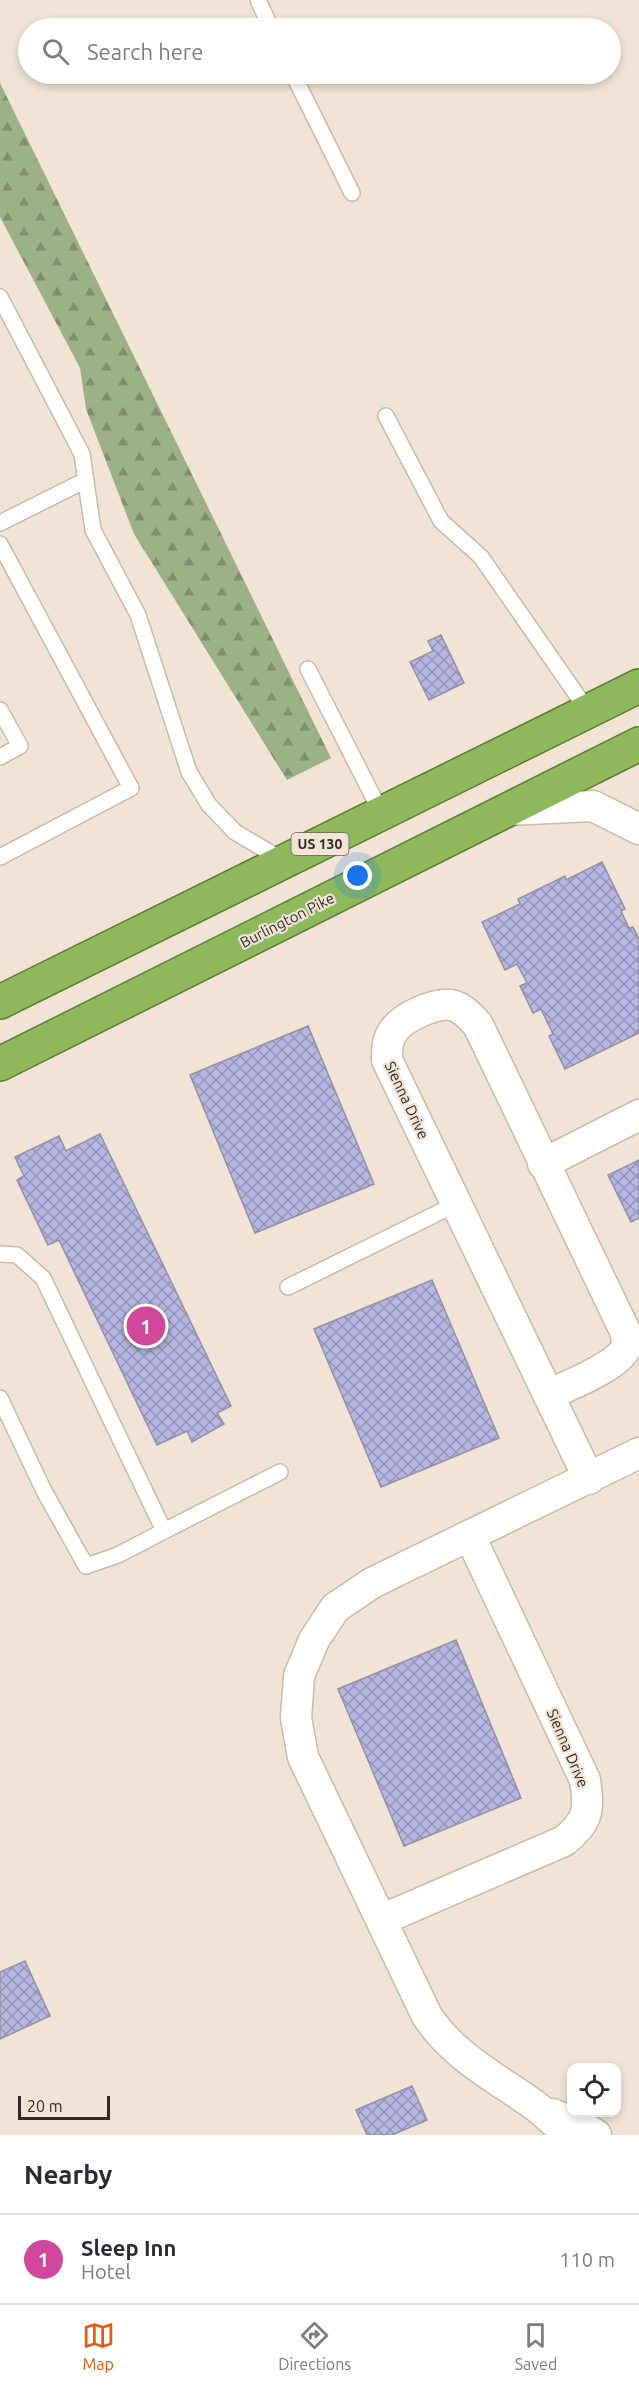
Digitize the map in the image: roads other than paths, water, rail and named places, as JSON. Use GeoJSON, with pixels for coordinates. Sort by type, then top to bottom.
{"type":"FeatureCollection","features":[{"type":"Feature","properties":{"kind":"highway","name":"US 130"},"geometry":{"type":"LineString","coordinates":[[0,1002],[639,686]]}},
{"type":"Feature","properties":{"kind":"highway","name":"Burlington Pike"},"geometry":{"type":"LineString","coordinates":[[0,1064],[639,744]]}},
{"type":"Feature","properties":{"kind":"street"},"geometry":{"type":"LineString","coordinates":[[506,810],[593,807],[639,829]]}},
{"type":"Feature","properties":{"kind":"street","name":"Sienna Drive"},"geometry":{"type":"LineString","coordinates":[[548,1395],[607,1366],[622,1355],[627,1345],[625,1330],[478,1025],[467,1013],[451,1005],[433,1008],[412,1016],[395,1028],[387,1044],[387,1060],[548,1395],[589,1479]]}},
{"type":"Feature","properties":{"kind":"street"},"geometry":{"type":"LineString","coordinates":[[543,1164],[639,1115]]}},
{"type":"Feature","properties":{"kind":"street"},"geometry":{"type":"LineString","coordinates":[[569,2135],[538,2108],[469,2062],[438,2033],[427,2016],[303,1757],[296,1718],[299,1676],[314,1640],[335,1608],[372,1583],[639,1454]]}},
{"type":"Feature","properties":{"kind":"street","name":"Sienna Drive"},"geometry":{"type":"LineString","coordinates":[[381,1920],[564,1841],[579,1828],[586,1815],[588,1798],[585,1780],[470,1536]]}},
{"type":"Feature","properties":{"kind":"street"},"geometry":{"type":"LineString","coordinates":[[538,2108],[582,2126],[596,2135]]}},
{"type":"Feature","properties":{"kind":"lane"},"geometry":{"type":"LineString","coordinates":[[258,0],[267,18]]}},
{"type":"Feature","properties":{"kind":"lane"},"geometry":{"type":"LineString","coordinates":[[298,84],[352,193]]}},
{"type":"Feature","properties":{"kind":"lane"},"geometry":{"type":"LineString","coordinates":[[0,297],[82,454],[93,530],[138,615],[189,772],[209,804],[235,832],[285,862]]}},
{"type":"Feature","properties":{"kind":"lane"},"geometry":{"type":"LineString","coordinates":[[386,416],[441,521],[481,557],[588,711]]}},
{"type":"Feature","properties":{"kind":"lane"},"geometry":{"type":"LineString","coordinates":[[0,523],[86,480]]}},
{"type":"Feature","properties":{"kind":"lane"},"geometry":{"type":"LineString","coordinates":[[0,543],[131,789],[0,857]]}},
{"type":"Feature","properties":{"kind":"lane"},"geometry":{"type":"LineString","coordinates":[[308,669],[382,813]]}},
{"type":"Feature","properties":{"kind":"lane"},"geometry":{"type":"LineString","coordinates":[[0,710],[20,746],[0,757]]}},
{"type":"Feature","properties":{"kind":"lane"},"geometry":{"type":"LineString","coordinates":[[288,1287],[456,1204]]}},
{"type":"Feature","properties":{"kind":"lane"},"geometry":{"type":"LineString","coordinates":[[0,1254],[17,1255],[43,1278],[164,1531]]}},
{"type":"Feature","properties":{"kind":"lane"},"geometry":{"type":"LineString","coordinates":[[0,1398],[44,1491],[86,1566],[118,1555],[280,1472]]}},
{"type":"Feature","properties":{"kind":"place","name":"Sleep Inn"},"geometry":{"type":"Point","coordinates":[146,1326]}}]}
